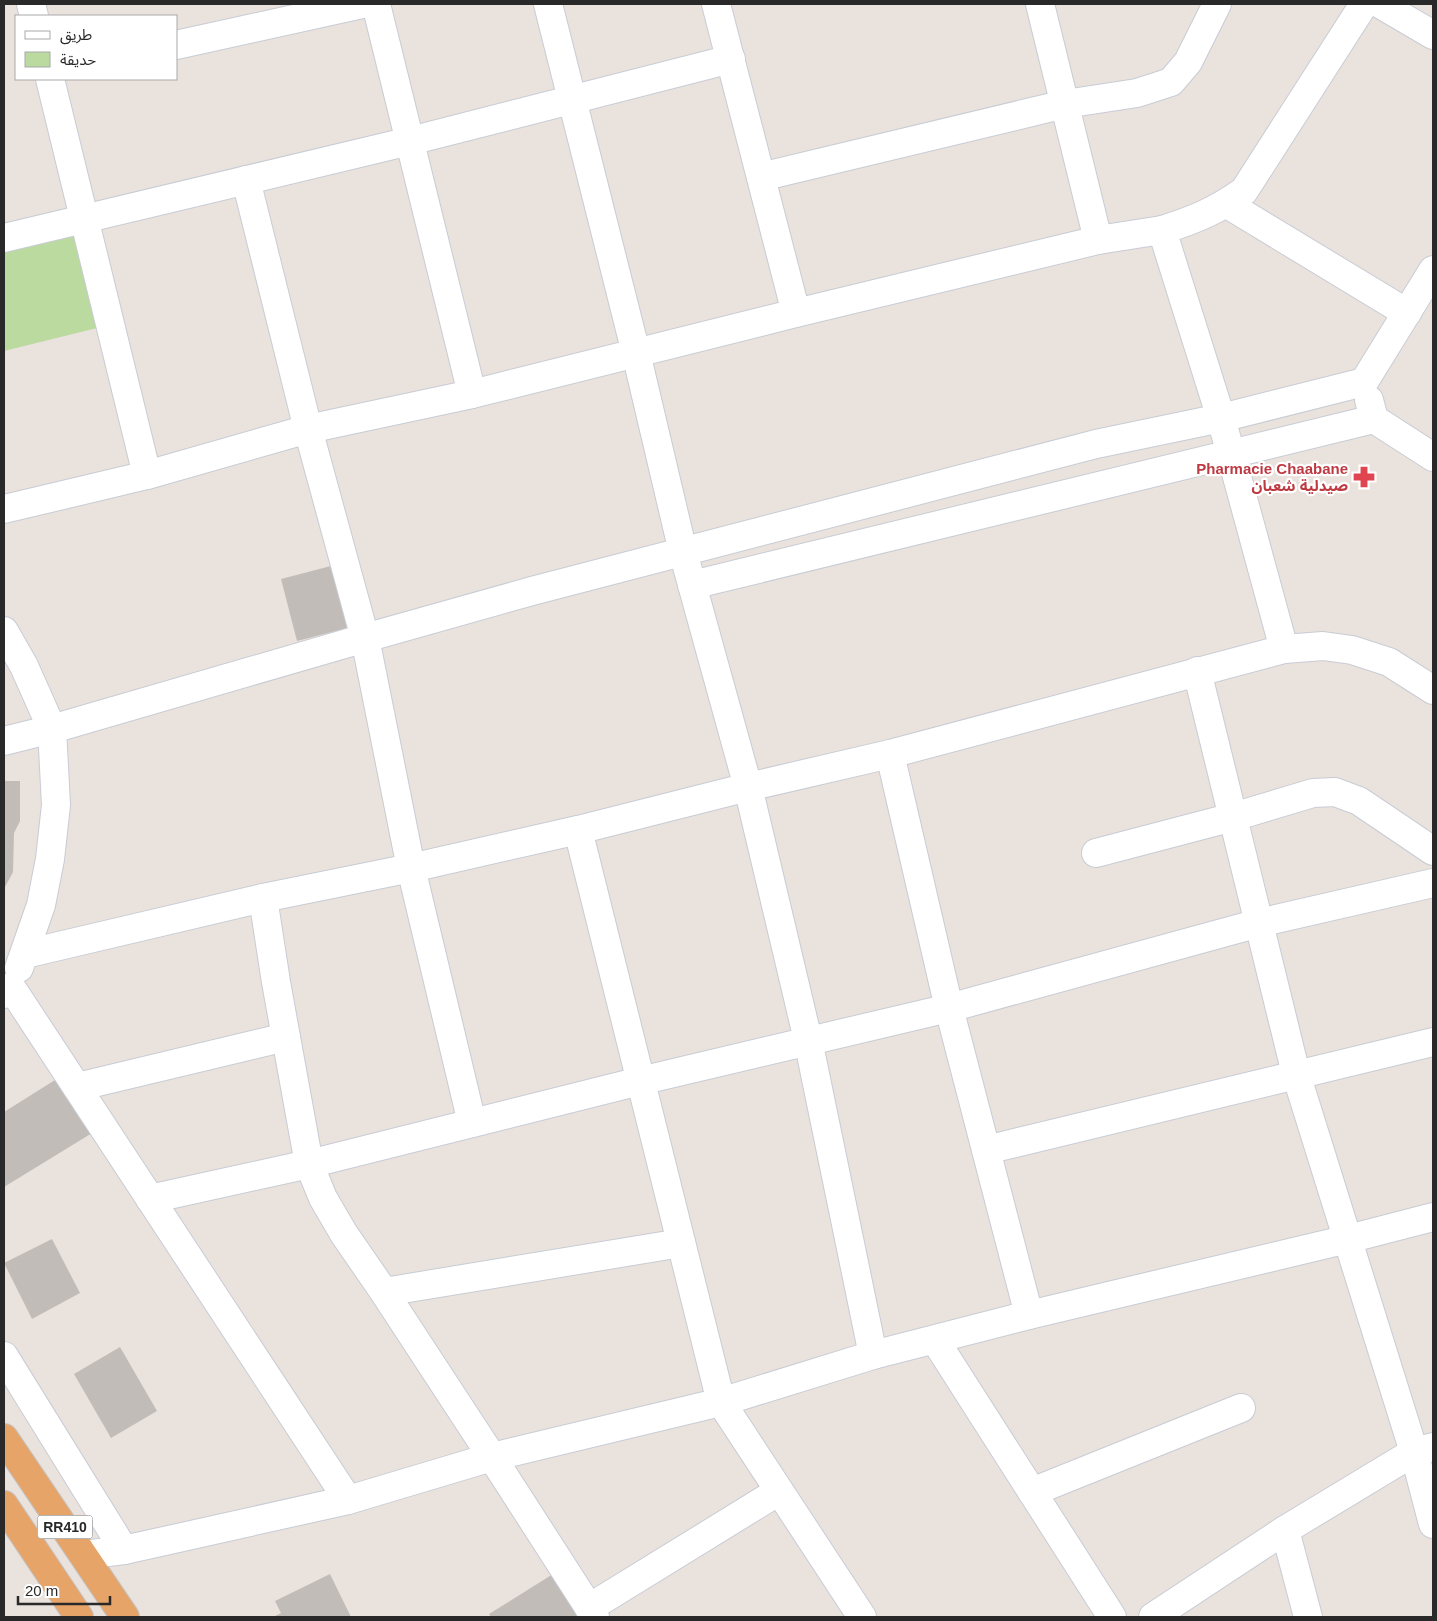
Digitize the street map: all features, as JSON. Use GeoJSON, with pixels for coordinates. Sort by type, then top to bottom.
{"type":"FeatureCollection","features":[{"type":"Feature","properties":{"kind":"highway","name":"RR410"},"geometry":{"type":"LineString","coordinates":[[4,1438],[125,1617]]}},
{"type":"Feature","properties":{"kind":"highway","name":"RR410"},"geometry":{"type":"LineString","coordinates":[[4,1505],[79,1617]]}},
{"type":"Feature","properties":{"kind":"street"},"geometry":{"type":"LineString","coordinates":[[178,45],[362,4]]}},
{"type":"Feature","properties":{"kind":"street"},"geometry":{"type":"LineString","coordinates":[[376,4],[472,394]]}},
{"type":"Feature","properties":{"kind":"street"},"geometry":{"type":"LineString","coordinates":[[548,4],[636,353],[683,552],[748,787],[808,1040],[873,1355]]}},
{"type":"Feature","properties":{"kind":"street"},"geometry":{"type":"LineString","coordinates":[[716,4],[796,313]]}},
{"type":"Feature","properties":{"kind":"street"},"geometry":{"type":"LineString","coordinates":[[1040,4],[1098,240]]}},
{"type":"Feature","properties":{"kind":"street"},"geometry":{"type":"LineString","coordinates":[[761,177],[1065,104],[1137,93],[1171,82],[1188,62],[1217,4]]}},
{"type":"Feature","properties":{"kind":"street"},"geometry":{"type":"LineString","coordinates":[[4,509],[147,475],[308,429],[472,394],[1098,240],[1162,230],[1193,221],[1227,204],[1244,192],[1364,4]]}},
{"type":"Feature","properties":{"kind":"street"},"geometry":{"type":"LineString","coordinates":[[1380,4],[1433,34]]}},
{"type":"Feature","properties":{"kind":"street"},"geometry":{"type":"LineString","coordinates":[[4,238],[410,141],[731,59]]}},
{"type":"Feature","properties":{"kind":"street"},"geometry":{"type":"LineString","coordinates":[[50,80],[147,475]]}},
{"type":"Feature","properties":{"kind":"street"},"geometry":{"type":"LineString","coordinates":[[246,180],[308,429],[365,638],[411,868],[472,1122]]}},
{"type":"Feature","properties":{"kind":"street"},"geometry":{"type":"LineString","coordinates":[[1227,204],[1406,313]]}},
{"type":"Feature","properties":{"kind":"street"},"geometry":{"type":"LineString","coordinates":[[1162,230],[1221,418],[1284,649]]}},
{"type":"Feature","properties":{"kind":"street"},"geometry":{"type":"LineString","coordinates":[[4,741],[52,729],[532,591],[1096,444],[1221,418],[1364,382],[1433,270]]}},
{"type":"Feature","properties":{"kind":"street"},"geometry":{"type":"LineString","coordinates":[[1364,382],[1374,419],[1433,457]]}},
{"type":"Feature","properties":{"kind":"street"},"geometry":{"type":"LineString","coordinates":[[692,585],[1374,419]]}},
{"type":"Feature","properties":{"kind":"street"},"geometry":{"type":"LineString","coordinates":[[4,631],[24,666],[52,729],[56,805],[50,859],[41,905],[25,954],[7,990],[77,1087],[348,1500]]}},
{"type":"Feature","properties":{"kind":"street"},"geometry":{"type":"LineString","coordinates":[[25,954],[263,898],[411,868],[578,830],[748,787],[890,754],[1284,649],[1323,646],[1352,650],[1389,662],[1433,690]]}},
{"type":"Feature","properties":{"kind":"street"},"geometry":{"type":"LineString","coordinates":[[1197,671],[1296,1074],[1348,1239],[1424,1449],[1433,1524]]}},
{"type":"Feature","properties":{"kind":"street"},"geometry":{"type":"LineString","coordinates":[[890,754],[949,1008],[1029,1315]]}},
{"type":"Feature","properties":{"kind":"street"},"geometry":{"type":"LineString","coordinates":[[1096,853],[1313,794],[1335,792],[1359,801],[1433,851]]}},
{"type":"Feature","properties":{"kind":"street"},"geometry":{"type":"LineString","coordinates":[[578,830],[720,1402],[862,1617]]}},
{"type":"Feature","properties":{"kind":"street"},"geometry":{"type":"LineString","coordinates":[[150,1199],[309,1164],[808,1040],[949,1008],[1259,923],[1433,883]]}},
{"type":"Feature","properties":{"kind":"street"},"geometry":{"type":"LineString","coordinates":[[263,898],[309,1164],[323,1198],[344,1234],[384,1292],[592,1612],[779,1491]]}},
{"type":"Feature","properties":{"kind":"street"},"geometry":{"type":"LineString","coordinates":[[77,1087],[286,1037]]}},
{"type":"Feature","properties":{"kind":"street"},"geometry":{"type":"LineString","coordinates":[[986,1150],[1433,1042]]}},
{"type":"Feature","properties":{"kind":"street"},"geometry":{"type":"LineString","coordinates":[[84,1555],[124,1550],[348,1500],[492,1457],[720,1402],[873,1355],[1029,1315],[1433,1217]]}},
{"type":"Feature","properties":{"kind":"street"},"geometry":{"type":"LineString","coordinates":[[384,1292],[681,1244]]}},
{"type":"Feature","properties":{"kind":"street"},"geometry":{"type":"LineString","coordinates":[[936,1340],[1112,1617]]}},
{"type":"Feature","properties":{"kind":"street"},"geometry":{"type":"LineString","coordinates":[[4,1356],[124,1550]]}},
{"type":"Feature","properties":{"kind":"street"},"geometry":{"type":"LineString","coordinates":[[1032,1492],[1241,1408]]}},
{"type":"Feature","properties":{"kind":"street"},"geometry":{"type":"LineString","coordinates":[[1153,1617],[1285,1530],[1424,1449]]}},
{"type":"Feature","properties":{"kind":"street"},"geometry":{"type":"LineString","coordinates":[[1285,1530],[1308,1617]]}},
{"type":"Feature","properties":{"kind":"green space"},"geometry":{"type":"Polygon","coordinates":[[[77,228],[101,327],[4,351],[4,246],[77,228]]]}},
{"type":"Feature","properties":{"kind":"building"},"geometry":{"type":"Polygon","coordinates":[[[331,566],[347,628],[297,641],[281,579],[331,566]]]}},
{"type":"Feature","properties":{"kind":"building"},"geometry":{"type":"Polygon","coordinates":[[[4,781],[20,781],[20,821],[14,833],[13,872],[4,889],[4,781]]]}},
{"type":"Feature","properties":{"kind":"building"},"geometry":{"type":"Polygon","coordinates":[[[63,1075],[97,1130],[4,1187],[4,1112],[63,1075]]]}},
{"type":"Feature","properties":{"kind":"building"},"geometry":{"type":"Polygon","coordinates":[[[52,1239],[80,1293],[32,1319],[4,1263],[52,1239]]]}},
{"type":"Feature","properties":{"kind":"building"},"geometry":{"type":"Polygon","coordinates":[[[120,1347],[157,1411],[111,1438],[74,1374],[120,1347]]]}},
{"type":"Feature","properties":{"kind":"building"},"geometry":{"type":"Polygon","coordinates":[[[330,1574],[351,1617],[273,1617],[281,1613],[275,1601],[330,1574]]]}},
{"type":"Feature","properties":{"kind":"building"},"geometry":{"type":"Polygon","coordinates":[[[553,1574],[580,1616],[491,1617],[489,1614],[553,1574]]]}},
{"type":"Feature","properties":{"kind":"place","name":"Pharmacie Chaabane صيدلية شعبان"},"geometry":{"type":"Point","coordinates":[1364,477]}}]}
